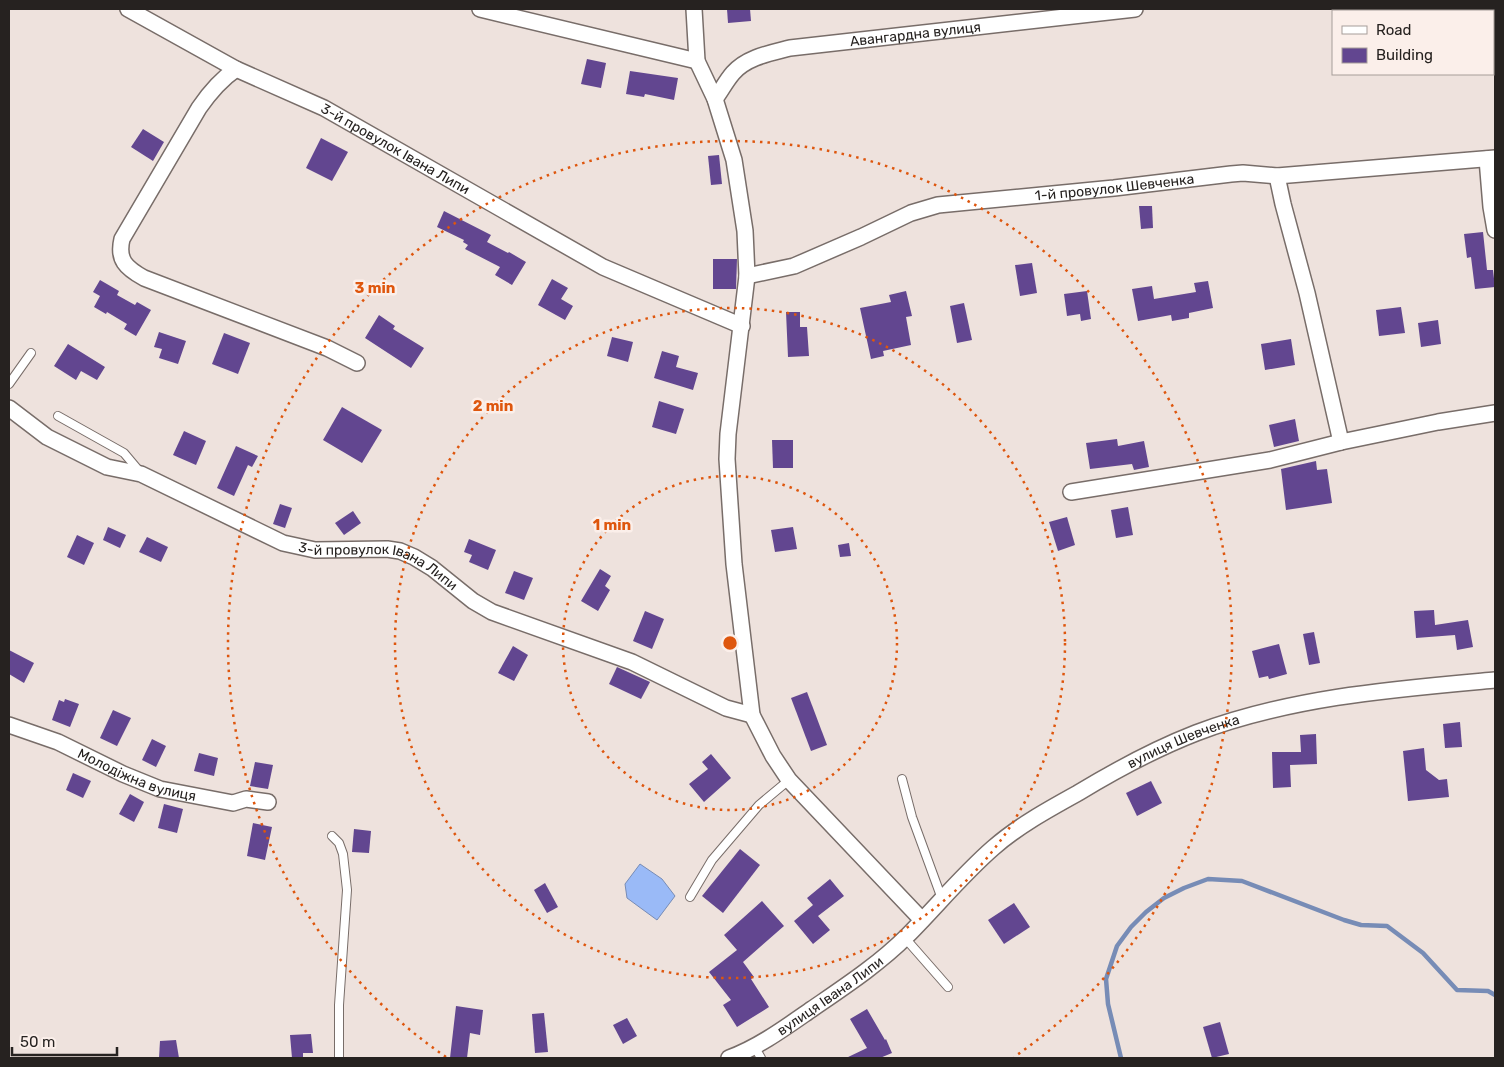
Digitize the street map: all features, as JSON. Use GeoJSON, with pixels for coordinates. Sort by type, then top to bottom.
{"type":"FeatureCollection","features":[{"type":"Feature","properties":{"kind":"street","name":"3-й провулок Івана Липи"},"geometry":{"type":"LineString","coordinates":[[128,9],[236,69],[324,108],[603,266],[742,326]]}},
{"type":"Feature","properties":{"kind":"street"},"geometry":{"type":"LineString","coordinates":[[480,9],[697,60]]}},
{"type":"Feature","properties":{"kind":"street"},"geometry":{"type":"LineString","coordinates":[[694,9],[697,60],[715,99],[734,160],[745,231],[747,276],[728,434],[727,459],[734,564],[752,715],[772,756],[788,780],[922,920]]}},
{"type":"Feature","properties":{"kind":"street","name":"Авангардна вулиця"},"geometry":{"type":"LineString","coordinates":[[715,99],[733,73],[744,64],[770,53],[790,48],[1135,9]]}},
{"type":"Feature","properties":{"kind":"street"},"geometry":{"type":"LineString","coordinates":[[236,69],[216,84],[199,108],[122,239],[120,248],[121,258],[126,266],[144,278],[326,348],[357,363]]}},
{"type":"Feature","properties":{"kind":"street"},"geometry":{"type":"LineString","coordinates":[[1491,158],[1491,206],[1495,230]]}},
{"type":"Feature","properties":{"kind":"street","name":"1-й провулок Шевченка"},"geometry":{"type":"LineString","coordinates":[[747,276],[794,266],[911,213],[938,205],[1105,189],[1231,174],[1244,173],[1277,176],[1491,158]]}},
{"type":"Feature","properties":{"kind":"street"},"geometry":{"type":"LineString","coordinates":[[1277,176],[1307,293],[1341,442]]}},
{"type":"Feature","properties":{"kind":"street","name":"3-й провулок Івана Липи"},"geometry":{"type":"LineString","coordinates":[[9,408],[48,437],[107,467],[141,474],[283,543],[315,550],[387,549],[400,551],[432,568],[473,600],[492,612],[632,662],[726,708],[752,715]]}},
{"type":"Feature","properties":{"kind":"street"},"geometry":{"type":"LineString","coordinates":[[1071,492],[1270,460],[1341,442],[1438,422],[1495,414]]}},
{"type":"Feature","properties":{"kind":"street","name":"вулиця Шевченка"},"geometry":{"type":"LineString","coordinates":[[922,920],[995,847],[1040,815],[1148,754],[1198,732],[1271,711],[1312,702],[1377,692],[1495,680]]}},
{"type":"Feature","properties":{"kind":"street","name":"Молодіжна вулиця"},"geometry":{"type":"LineString","coordinates":[[9,725],[58,742],[123,774],[160,789],[233,803],[246,799],[268,802]]}},
{"type":"Feature","properties":{"kind":"street","name":"вулиця Івана Липи"},"geometry":{"type":"LineString","coordinates":[[729,1058],[758,1052],[905,938],[922,920]]}},
{"type":"Feature","properties":{"kind":"lane"},"geometry":{"type":"LineString","coordinates":[[9,384],[31,353]]}},
{"type":"Feature","properties":{"kind":"lane"},"geometry":{"type":"LineString","coordinates":[[58,416],[124,454],[141,474]]}},
{"type":"Feature","properties":{"kind":"lane"},"geometry":{"type":"LineString","coordinates":[[902,779],[912,817],[942,899]]}},
{"type":"Feature","properties":{"kind":"lane"},"geometry":{"type":"LineString","coordinates":[[690,898],[712,860],[759,805],[788,780]]}},
{"type":"Feature","properties":{"kind":"lane"},"geometry":{"type":"LineString","coordinates":[[332,836],[339,843],[343,854],[347,890],[339,1005],[339,1058]]}},
{"type":"Feature","properties":{"kind":"lane"},"geometry":{"type":"LineString","coordinates":[[905,938],[948,987]]}},
{"type":"Feature","properties":{"kind":"water"},"geometry":{"type":"Polygon","coordinates":[[[640,864],[662,879],[675,896],[657,920],[627,898],[625,884],[640,864]]]}},
{"type":"Feature","properties":{"kind":"building"},"geometry":{"type":"Polygon","coordinates":[[[727,9],[750,9],[751,21],[728,23],[727,9]]]}},
{"type":"Feature","properties":{"kind":"building"},"geometry":{"type":"Polygon","coordinates":[[[587,59],[606,63],[601,88],[581,84],[587,59]]]}},
{"type":"Feature","properties":{"kind":"building"},"geometry":{"type":"Polygon","coordinates":[[[630,71],[678,78],[674,100],[645,94],[644,97],[626,94],[630,71]]]}},
{"type":"Feature","properties":{"kind":"building"},"geometry":{"type":"Polygon","coordinates":[[[143,129],[164,142],[153,161],[131,147],[143,129]]]}},
{"type":"Feature","properties":{"kind":"building"},"geometry":{"type":"Polygon","coordinates":[[[321,138],[348,152],[332,181],[306,168],[321,138]]]}},
{"type":"Feature","properties":{"kind":"building"},"geometry":{"type":"Polygon","coordinates":[[[719,155],[722,184],[711,185],[708,156],[719,155]]]}},
{"type":"Feature","properties":{"kind":"building"},"geometry":{"type":"Polygon","coordinates":[[[1139,206],[1152,206],[1153,228],[1141,229],[1139,206]]]}},
{"type":"Feature","properties":{"kind":"building"},"geometry":{"type":"Polygon","coordinates":[[[444,211],[491,235],[487,242],[526,262],[512,285],[495,275],[500,267],[465,249],[468,245],[463,242],[464,240],[437,227],[444,211]]]}},
{"type":"Feature","properties":{"kind":"building"},"geometry":{"type":"Polygon","coordinates":[[[1483,232],[1487,270],[1493,270],[1495,287],[1475,289],[1471,257],[1467,258],[1464,234],[1483,232]]]}},
{"type":"Feature","properties":{"kind":"building"},"geometry":{"type":"Polygon","coordinates":[[[713,259],[737,259],[736,289],[713,289],[713,259]]]}},
{"type":"Feature","properties":{"kind":"building"},"geometry":{"type":"Polygon","coordinates":[[[1032,263],[1037,293],[1020,296],[1015,265],[1032,263]]]}},
{"type":"Feature","properties":{"kind":"building"},"geometry":{"type":"Polygon","coordinates":[[[552,279],[568,288],[561,299],[573,306],[565,320],[538,305],[552,279]]]}},
{"type":"Feature","properties":{"kind":"building"},"geometry":{"type":"Polygon","coordinates":[[[100,280],[119,291],[117,295],[135,305],[137,302],[151,310],[136,336],[124,329],[127,324],[107,312],[106,314],[94,307],[100,296],[93,292],[100,280]]]}},
{"type":"Feature","properties":{"kind":"building"},"geometry":{"type":"Polygon","coordinates":[[[1208,281],[1213,308],[1189,313],[1189,318],[1172,321],[1171,315],[1138,321],[1132,289],[1152,286],[1154,299],[1196,292],[1194,283],[1208,281]]]}},
{"type":"Feature","properties":{"kind":"building"},"geometry":{"type":"Polygon","coordinates":[[[906,291],[912,316],[906,317],[911,345],[883,351],[884,356],[871,359],[860,308],[891,302],[889,295],[906,291]]]}},
{"type":"Feature","properties":{"kind":"building"},"geometry":{"type":"Polygon","coordinates":[[[1087,291],[1091,319],[1081,321],[1080,314],[1067,316],[1064,294],[1087,291]]]}},
{"type":"Feature","properties":{"kind":"building"},"geometry":{"type":"Polygon","coordinates":[[[964,303],[972,340],[957,343],[950,306],[964,303]]]}},
{"type":"Feature","properties":{"kind":"building"},"geometry":{"type":"Polygon","coordinates":[[[1401,307],[1405,333],[1379,336],[1376,310],[1401,307]]]}},
{"type":"Feature","properties":{"kind":"building"},"geometry":{"type":"Polygon","coordinates":[[[786,312],[800,312],[800,327],[807,327],[809,356],[788,357],[786,312]]]}},
{"type":"Feature","properties":{"kind":"building"},"geometry":{"type":"Polygon","coordinates":[[[379,315],[395,326],[393,329],[424,348],[411,368],[365,338],[379,315]]]}},
{"type":"Feature","properties":{"kind":"building"},"geometry":{"type":"Polygon","coordinates":[[[1438,320],[1441,344],[1421,347],[1418,323],[1438,320]]]}},
{"type":"Feature","properties":{"kind":"building"},"geometry":{"type":"Polygon","coordinates":[[[159,332],[186,341],[178,364],[159,358],[162,349],[154,347],[159,332]]]}},
{"type":"Feature","properties":{"kind":"building"},"geometry":{"type":"Polygon","coordinates":[[[224,333],[250,343],[238,374],[212,364],[224,333]]]}},
{"type":"Feature","properties":{"kind":"building"},"geometry":{"type":"Polygon","coordinates":[[[612,337],[633,342],[628,362],[607,356],[612,337]]]}},
{"type":"Feature","properties":{"kind":"building"},"geometry":{"type":"Polygon","coordinates":[[[1291,339],[1295,365],[1265,370],[1261,344],[1291,339]]]}},
{"type":"Feature","properties":{"kind":"building"},"geometry":{"type":"Polygon","coordinates":[[[68,344],[105,367],[97,380],[81,371],[76,380],[54,366],[68,344]]]}},
{"type":"Feature","properties":{"kind":"building"},"geometry":{"type":"Polygon","coordinates":[[[662,351],[679,356],[676,367],[698,373],[693,390],[654,378],[662,351]]]}},
{"type":"Feature","properties":{"kind":"building"},"geometry":{"type":"Polygon","coordinates":[[[659,401],[684,409],[676,434],[652,427],[659,401]]]}},
{"type":"Feature","properties":{"kind":"building"},"geometry":{"type":"Polygon","coordinates":[[[342,407],[382,430],[362,463],[323,440],[342,407]]]}},
{"type":"Feature","properties":{"kind":"building"},"geometry":{"type":"Polygon","coordinates":[[[1295,419],[1299,441],[1274,447],[1269,425],[1295,419]]]}},
{"type":"Feature","properties":{"kind":"building"},"geometry":{"type":"Polygon","coordinates":[[[184,431],[206,441],[196,465],[173,455],[184,431]]]}},
{"type":"Feature","properties":{"kind":"building"},"geometry":{"type":"Polygon","coordinates":[[[1117,439],[1118,446],[1144,441],[1149,467],[1134,470],[1132,464],[1090,469],[1086,443],[1117,439]]]}},
{"type":"Feature","properties":{"kind":"building"},"geometry":{"type":"Polygon","coordinates":[[[772,440],[793,440],[793,468],[773,468],[772,440]]]}},
{"type":"Feature","properties":{"kind":"building"},"geometry":{"type":"Polygon","coordinates":[[[236,446],[258,456],[252,467],[248,465],[234,496],[217,488],[236,446]]]}},
{"type":"Feature","properties":{"kind":"building"},"geometry":{"type":"Polygon","coordinates":[[[1316,461],[1317,470],[1327,469],[1332,503],[1286,510],[1281,469],[1316,461]]]}},
{"type":"Feature","properties":{"kind":"building"},"geometry":{"type":"Polygon","coordinates":[[[280,504],[292,508],[285,528],[273,524],[280,504]]]}},
{"type":"Feature","properties":{"kind":"building"},"geometry":{"type":"Polygon","coordinates":[[[1128,507],[1133,535],[1116,538],[1111,510],[1128,507]]]}},
{"type":"Feature","properties":{"kind":"building"},"geometry":{"type":"Polygon","coordinates":[[[353,511],[361,523],[344,535],[335,523],[353,511]]]}},
{"type":"Feature","properties":{"kind":"building"},"geometry":{"type":"Polygon","coordinates":[[[1067,517],[1075,545],[1058,551],[1049,522],[1067,517]]]}},
{"type":"Feature","properties":{"kind":"building"},"geometry":{"type":"Polygon","coordinates":[[[108,527],[126,535],[120,548],[103,540],[108,527]]]}},
{"type":"Feature","properties":{"kind":"building"},"geometry":{"type":"Polygon","coordinates":[[[793,527],[797,549],[775,552],[771,530],[793,527]]]}},
{"type":"Feature","properties":{"kind":"building"},"geometry":{"type":"Polygon","coordinates":[[[77,535],[94,543],[84,565],[67,557],[77,535]]]}},
{"type":"Feature","properties":{"kind":"building"},"geometry":{"type":"Polygon","coordinates":[[[147,537],[168,547],[161,562],[139,552],[147,537]]]}},
{"type":"Feature","properties":{"kind":"building"},"geometry":{"type":"Polygon","coordinates":[[[469,539],[496,550],[488,570],[469,562],[472,555],[464,552],[469,539]]]}},
{"type":"Feature","properties":{"kind":"building"},"geometry":{"type":"Polygon","coordinates":[[[849,543],[851,556],[840,557],[838,545],[849,543]]]}},
{"type":"Feature","properties":{"kind":"building"},"geometry":{"type":"Polygon","coordinates":[[[600,569],[611,576],[605,586],[610,590],[598,611],[581,601],[600,569]]]}},
{"type":"Feature","properties":{"kind":"building"},"geometry":{"type":"Polygon","coordinates":[[[514,571],[533,578],[524,600],[505,593],[514,571]]]}},
{"type":"Feature","properties":{"kind":"building"},"geometry":{"type":"Polygon","coordinates":[[[1434,610],[1435,625],[1468,620],[1473,647],[1457,650],[1455,635],[1416,638],[1414,611],[1434,610]]]}},
{"type":"Feature","properties":{"kind":"building"},"geometry":{"type":"Polygon","coordinates":[[[645,611],[664,619],[652,649],[633,641],[645,611]]]}},
{"type":"Feature","properties":{"kind":"building"},"geometry":{"type":"Polygon","coordinates":[[[1314,632],[1320,663],[1309,665],[1303,634],[1314,632]]]}},
{"type":"Feature","properties":{"kind":"building"},"geometry":{"type":"Polygon","coordinates":[[[1279,644],[1287,674],[1269,679],[1268,676],[1259,678],[1252,651],[1279,644]]]}},
{"type":"Feature","properties":{"kind":"building"},"geometry":{"type":"Polygon","coordinates":[[[513,646],[528,655],[514,681],[498,673],[513,646]]]}},
{"type":"Feature","properties":{"kind":"building"},"geometry":{"type":"Polygon","coordinates":[[[9,650],[34,663],[24,683],[9,674],[9,650]]]}},
{"type":"Feature","properties":{"kind":"building"},"geometry":{"type":"Polygon","coordinates":[[[617,667],[650,682],[641,699],[609,684],[617,667]]]}},
{"type":"Feature","properties":{"kind":"building"},"geometry":{"type":"Polygon","coordinates":[[[807,692],[827,745],[811,751],[791,698],[807,692]]]}},
{"type":"Feature","properties":{"kind":"building"},"geometry":{"type":"Polygon","coordinates":[[[65,699],[79,704],[70,727],[52,720],[59,700],[64,702],[65,699]]]}},
{"type":"Feature","properties":{"kind":"building"},"geometry":{"type":"Polygon","coordinates":[[[113,710],[131,718],[117,746],[100,738],[113,710]]]}},
{"type":"Feature","properties":{"kind":"building"},"geometry":{"type":"Polygon","coordinates":[[[1460,722],[1462,747],[1445,748],[1443,724],[1460,722]]]}},
{"type":"Feature","properties":{"kind":"building"},"geometry":{"type":"Polygon","coordinates":[[[1316,734],[1317,764],[1290,765],[1291,787],[1273,788],[1272,752],[1301,752],[1300,735],[1316,734]]]}},
{"type":"Feature","properties":{"kind":"building"},"geometry":{"type":"Polygon","coordinates":[[[152,739],[166,746],[156,767],[142,760],[152,739]]]}},
{"type":"Feature","properties":{"kind":"building"},"geometry":{"type":"Polygon","coordinates":[[[1424,748],[1426,770],[1439,780],[1447,779],[1449,797],[1408,801],[1403,751],[1424,748]]]}},
{"type":"Feature","properties":{"kind":"building"},"geometry":{"type":"Polygon","coordinates":[[[199,753],[218,758],[214,776],[194,771],[199,753]]]}},
{"type":"Feature","properties":{"kind":"building"},"geometry":{"type":"Polygon","coordinates":[[[711,754],[731,778],[704,802],[689,784],[708,769],[702,762],[711,754]]]}},
{"type":"Feature","properties":{"kind":"building"},"geometry":{"type":"Polygon","coordinates":[[[255,762],[273,765],[268,789],[250,786],[255,762]]]}},
{"type":"Feature","properties":{"kind":"building"},"geometry":{"type":"Polygon","coordinates":[[[73,773],[91,781],[83,798],[66,790],[73,773]]]}},
{"type":"Feature","properties":{"kind":"building"},"geometry":{"type":"Polygon","coordinates":[[[1151,781],[1162,803],[1137,816],[1126,793],[1151,781]]]}},
{"type":"Feature","properties":{"kind":"building"},"geometry":{"type":"Polygon","coordinates":[[[130,794],[144,802],[134,822],[119,814],[130,794]]]}},
{"type":"Feature","properties":{"kind":"building"},"geometry":{"type":"Polygon","coordinates":[[[164,804],[183,809],[177,833],[158,828],[164,804]]]}},
{"type":"Feature","properties":{"kind":"building"},"geometry":{"type":"Polygon","coordinates":[[[253,823],[272,827],[265,860],[247,856],[253,823]]]}},
{"type":"Feature","properties":{"kind":"building"},"geometry":{"type":"Polygon","coordinates":[[[354,829],[371,831],[369,853],[352,852],[354,829]]]}},
{"type":"Feature","properties":{"kind":"building"},"geometry":{"type":"Polygon","coordinates":[[[740,849],[760,865],[723,913],[702,896],[740,849]]]}},
{"type":"Feature","properties":{"kind":"building"},"geometry":{"type":"Polygon","coordinates":[[[830,879],[844,896],[818,916],[830,930],[813,944],[794,921],[813,905],[807,898],[830,879]]]}},
{"type":"Feature","properties":{"kind":"building"},"geometry":{"type":"Polygon","coordinates":[[[545,883],[558,907],[547,913],[534,890],[545,883]]]}},
{"type":"Feature","properties":{"kind":"building"},"geometry":{"type":"Polygon","coordinates":[[[762,901],[784,926],[743,962],[754,977],[751,979],[769,1007],[737,1027],[723,1005],[731,1000],[709,972],[737,950],[724,935],[762,901]]]}},
{"type":"Feature","properties":{"kind":"building"},"geometry":{"type":"Polygon","coordinates":[[[1014,903],[1030,927],[1004,944],[988,920],[1014,903]]]}},
{"type":"Feature","properties":{"kind":"building"},"geometry":{"type":"Polygon","coordinates":[[[456,1006],[483,1010],[480,1035],[470,1033],[467,1058],[450,1058],[456,1006]]]}},
{"type":"Feature","properties":{"kind":"building"},"geometry":{"type":"Polygon","coordinates":[[[867,1009],[886,1039],[892,1053],[880,1058],[846,1058],[867,1048],[850,1019],[867,1009]]]}},
{"type":"Feature","properties":{"kind":"building"},"geometry":{"type":"Polygon","coordinates":[[[544,1013],[548,1052],[535,1053],[532,1014],[544,1013]]]}},
{"type":"Feature","properties":{"kind":"building"},"geometry":{"type":"Polygon","coordinates":[[[627,1018],[637,1036],[623,1044],[613,1025],[627,1018]]]}},
{"type":"Feature","properties":{"kind":"building"},"geometry":{"type":"Polygon","coordinates":[[[1220,1022],[1229,1054],[1212,1058],[1203,1027],[1220,1022]]]}},
{"type":"Feature","properties":{"kind":"building"},"geometry":{"type":"Polygon","coordinates":[[[311,1034],[313,1053],[303,1053],[303,1058],[292,1058],[290,1035],[311,1034]]]}},
{"type":"Feature","properties":{"kind":"building"},"geometry":{"type":"Polygon","coordinates":[[[176,1040],[179,1058],[159,1058],[160,1041],[176,1040]]]}},
{"type":"Feature","properties":{"kind":"waterway"},"geometry":{"type":"LineString","coordinates":[[1121,1058],[1108,1004],[1106,979],[1117,946],[1131,927],[1164,898],[1208,879],[1242,881],[1344,920],[1361,925],[1387,926],[1423,953],[1457,990],[1488,991],[1495,995]]}}]}
